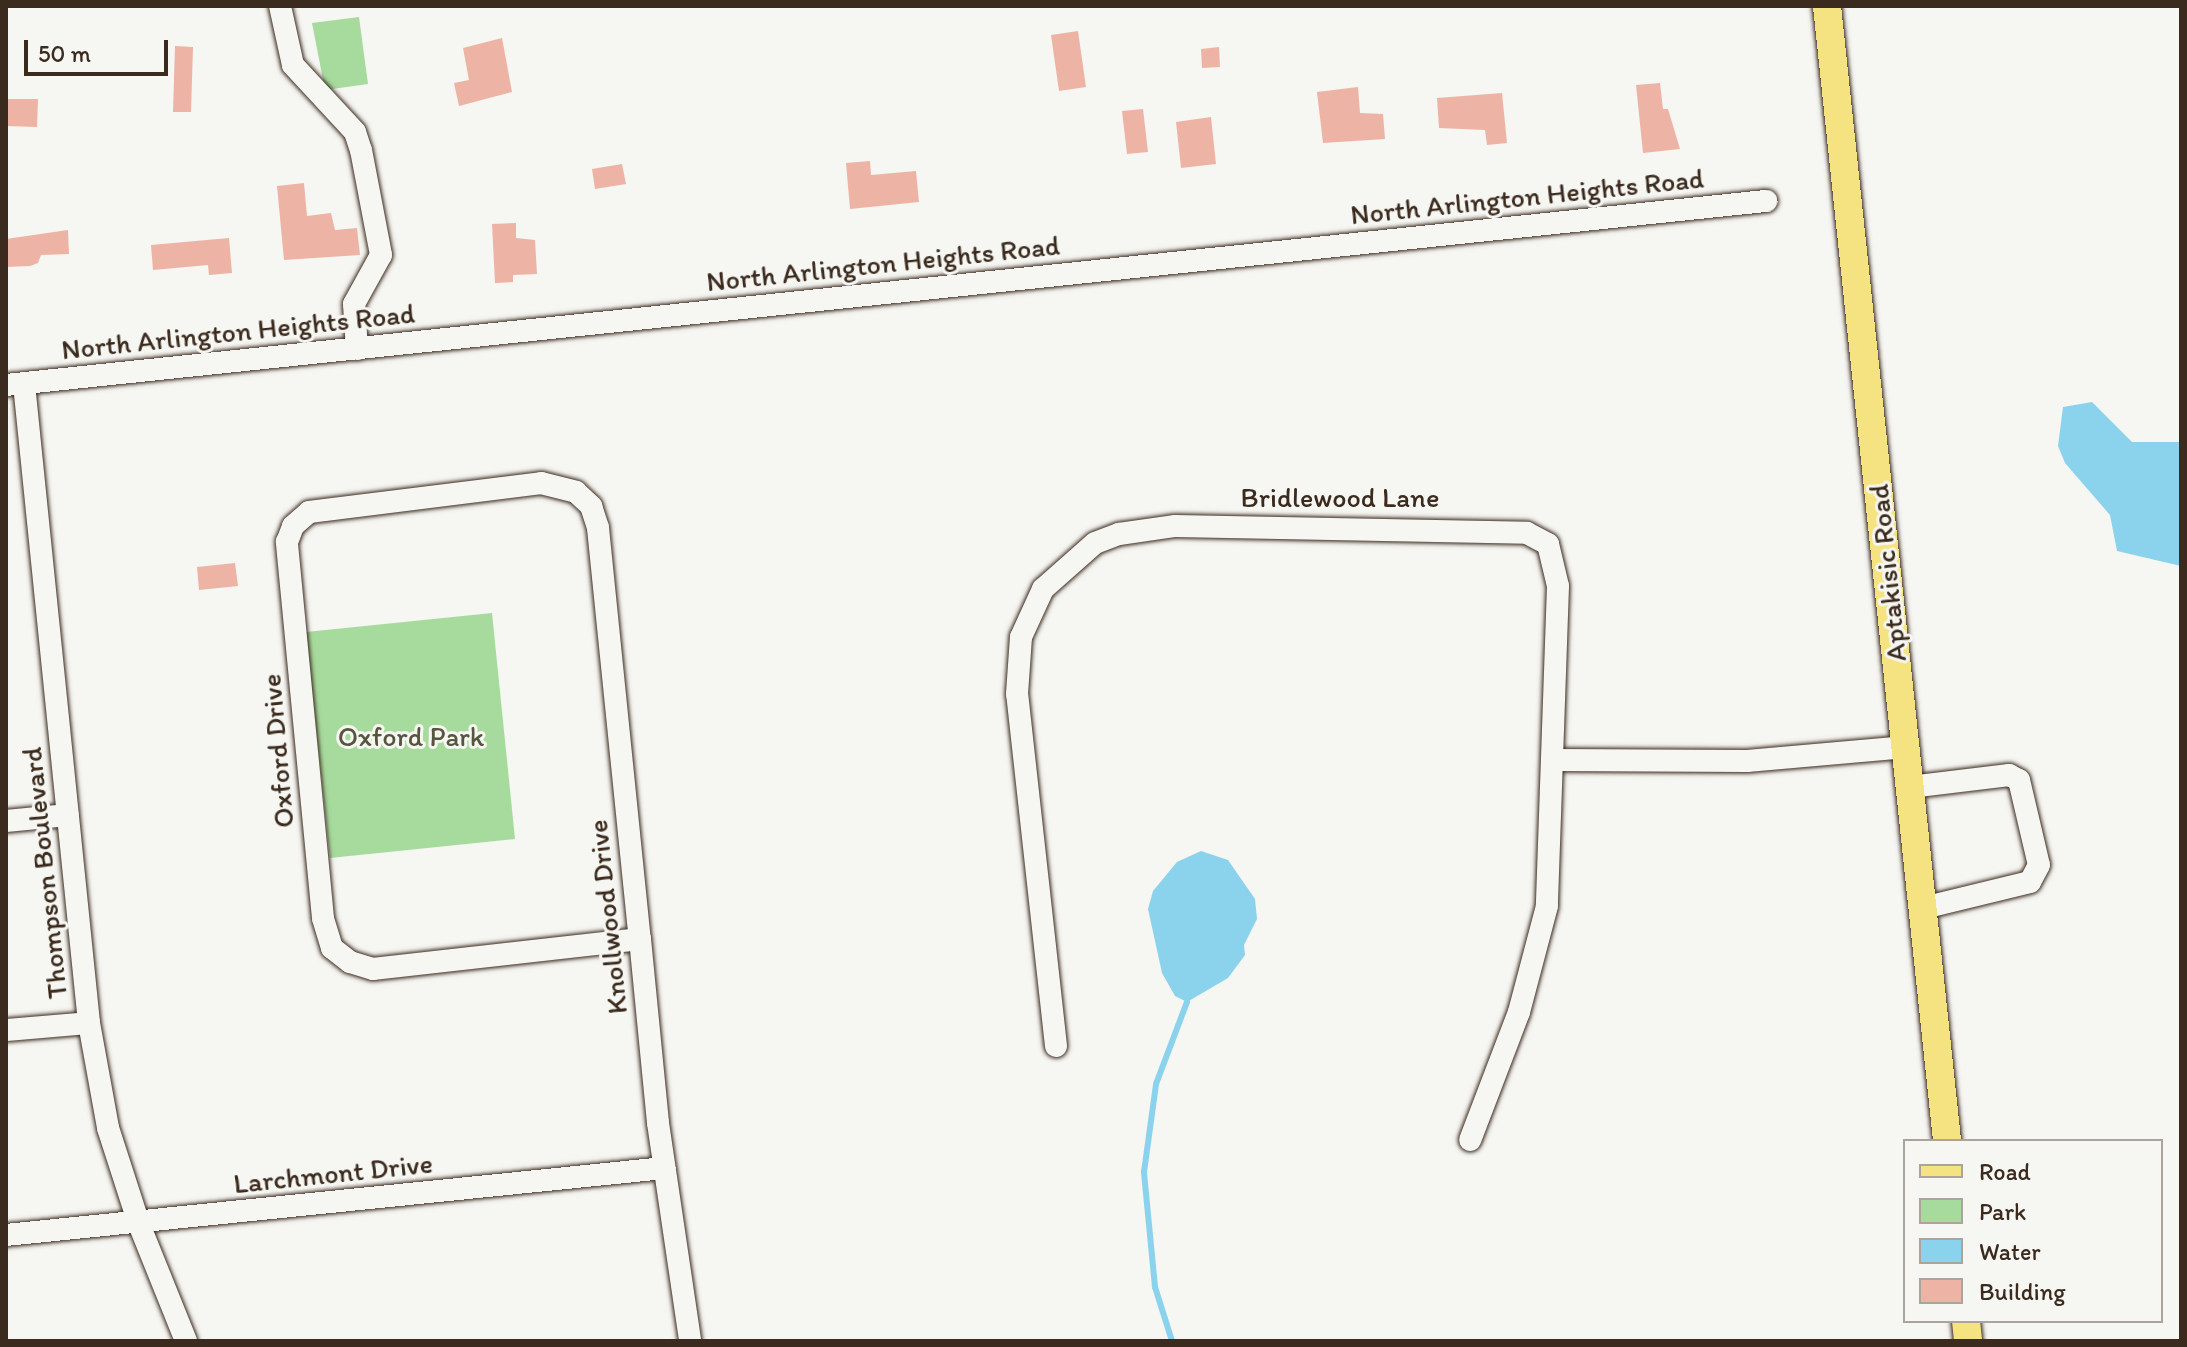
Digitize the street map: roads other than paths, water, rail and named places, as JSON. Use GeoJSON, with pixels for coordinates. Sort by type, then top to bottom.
{"type":"FeatureCollection","features":[{"type":"Feature","properties":{"kind":"main road","name":"Aptakisic Road"},"geometry":{"type":"LineString","coordinates":[[1827,6],[1947,1139]]}},
{"type":"Feature","properties":{"kind":"street"},"geometry":{"type":"LineString","coordinates":[[284,10],[293,65],[359,141],[381,255],[354,304],[357,349]]}},
{"type":"Feature","properties":{"kind":"street","name":"North Arlington Heights Road"},"geometry":{"type":"LineString","coordinates":[[15,385],[1766,201]]}},
{"type":"Feature","properties":{"kind":"street","name":"Thompson Boulevard"},"geometry":{"type":"LineString","coordinates":[[15,385],[68,815],[89,1023],[108,1128],[139,1224],[186,1341]]}},
{"type":"Feature","properties":{"kind":"street","name":"Oxford Drive"},"geometry":{"type":"LineString","coordinates":[[576,492],[541,483],[332,505],[309,512],[293,526],[287,542],[323,918],[332,948],[350,962],[373,969],[640,939]]}},
{"type":"Feature","properties":{"kind":"street","name":"Knollwood Drive"},"geometry":{"type":"LineString","coordinates":[[576,492],[591,506],[598,528],[665,1168],[690,1341]]}},
{"type":"Feature","properties":{"kind":"street","name":"Bridlewood Lane"},"geometry":{"type":"LineString","coordinates":[[1056,1046],[1017,663],[1021,637],[1043,589],[1095,543],[1175,526],[1485,529],[1540,538],[1554,556],[1558,586],[1547,906],[1539,944],[1470,1140]]}},
{"type":"Feature","properties":{"kind":"street"},"geometry":{"type":"LineString","coordinates":[[1554,760],[1747,761],[1906,747]]}},
{"type":"Feature","properties":{"kind":"street"},"geometry":{"type":"LineString","coordinates":[[1910,787],[2009,775],[2019,780],[2039,865],[2030,882],[1923,908]]}},
{"type":"Feature","properties":{"kind":"street"},"geometry":{"type":"LineString","coordinates":[[6,821],[68,815]]}},
{"type":"Feature","properties":{"kind":"street"},"geometry":{"type":"LineString","coordinates":[[6,1030],[89,1023]]}},
{"type":"Feature","properties":{"kind":"street","name":"Larchmont Drive"},"geometry":{"type":"LineString","coordinates":[[6,1235],[139,1224],[665,1168]]}},
{"type":"Feature","properties":{"kind":"water"},"geometry":{"type":"Polygon","coordinates":[[[2092,402],[2132,442],[2181,442],[2181,566],[2117,551],[2110,515],[2065,463],[2058,446],[2063,407],[2092,402]]]}},
{"type":"Feature","properties":{"kind":"water"},"geometry":{"type":"Polygon","coordinates":[[[1201,851],[1228,860],[1255,899],[1257,919],[1244,945],[1245,955],[1228,978],[1187,1002],[1175,996],[1162,973],[1148,909],[1153,891],[1177,862],[1201,851]]]}},
{"type":"Feature","properties":{"kind":"waterway"},"geometry":{"type":"LineString","coordinates":[[1172,1341],[1155,1287],[1144,1172],[1156,1084],[1187,1002]]}},
{"type":"Feature","properties":{"kind":"park label","name":"Oxford Park"},"geometry":{"type":"Point","coordinates":[411,736]}}]}
